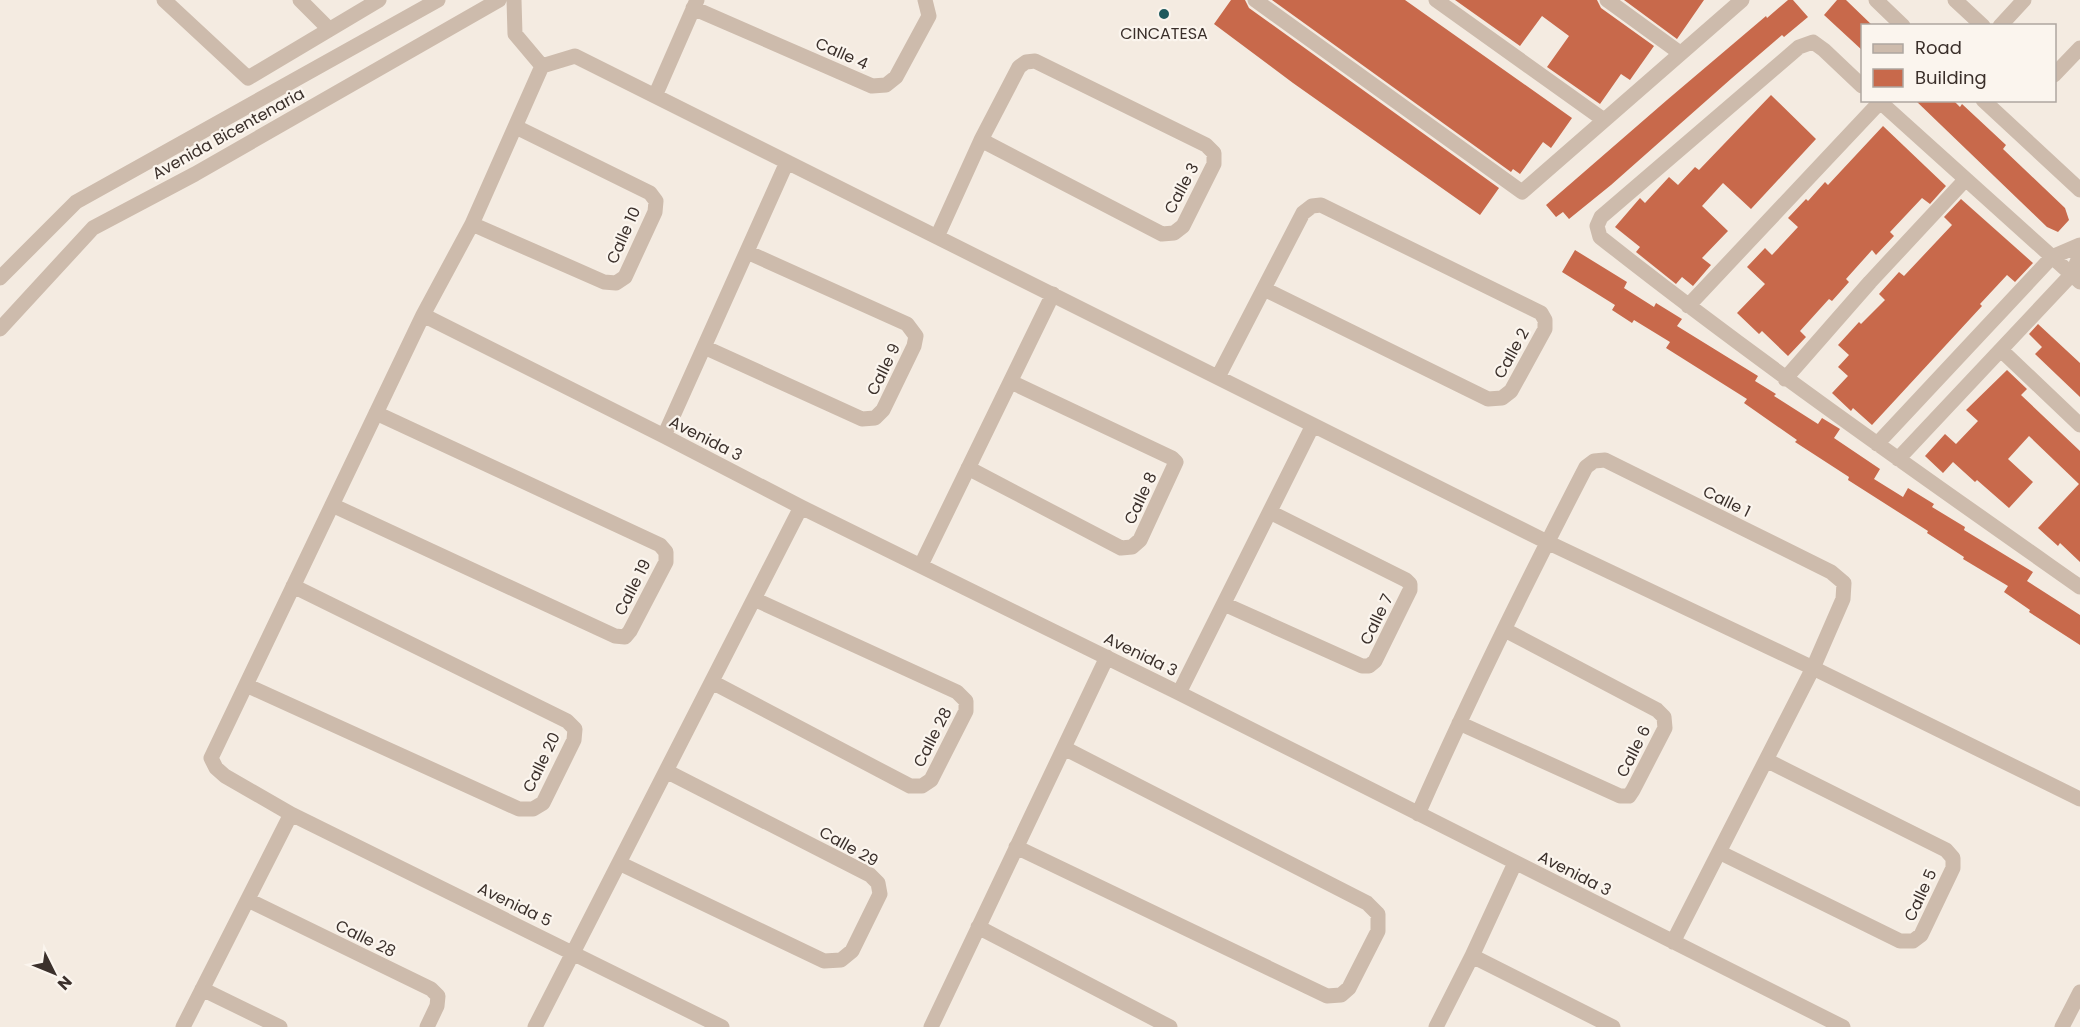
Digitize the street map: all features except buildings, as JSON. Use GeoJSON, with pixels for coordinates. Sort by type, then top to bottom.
{"type":"FeatureCollection","features":[{"type":"Feature","properties":{"kind":"street"},"geometry":{"type":"LineString","coordinates":[[164,0],[268,94]]}},
{"type":"Feature","properties":{"kind":"street"},"geometry":{"type":"LineString","coordinates":[[300,0],[329,29]]}},
{"type":"Feature","properties":{"kind":"street"},"geometry":{"type":"LineString","coordinates":[[248,78],[379,0]]}},
{"type":"Feature","properties":{"kind":"street","name":"Avenida Bicentenaria"},"geometry":{"type":"LineString","coordinates":[[0,278],[76,202],[438,0]]}},
{"type":"Feature","properties":{"kind":"street","name":"Avenida Bicentenaria"},"geometry":{"type":"LineString","coordinates":[[0,329],[93,228],[195,174],[499,0]]}},
{"type":"Feature","properties":{"kind":"street"},"geometry":{"type":"LineString","coordinates":[[514,0],[515,34],[542,66]]}},
{"type":"Feature","properties":{"kind":"street","name":"Calle 4"},"geometry":{"type":"LineString","coordinates":[[695,4],[872,86],[886,85],[896,77],[929,16],[925,0]]}},
{"type":"Feature","properties":{"kind":"street"},"geometry":{"type":"LineString","coordinates":[[1255,0],[1522,192],[1742,0]]}},
{"type":"Feature","properties":{"kind":"street"},"geometry":{"type":"LineString","coordinates":[[1436,0],[1604,120]]}},
{"type":"Feature","properties":{"kind":"street"},"geometry":{"type":"LineString","coordinates":[[1606,0],[1680,53]]}},
{"type":"Feature","properties":{"kind":"street"},"geometry":{"type":"LineString","coordinates":[[1876,0],[1901,24]]}},
{"type":"Feature","properties":{"kind":"street"},"geometry":{"type":"LineString","coordinates":[[1955,0],[1981,24]]}},
{"type":"Feature","properties":{"kind":"street"},"geometry":{"type":"LineString","coordinates":[[2002,24],[2024,0]]}},
{"type":"Feature","properties":{"kind":"street"},"geometry":{"type":"LineString","coordinates":[[655,96],[695,4]]}},
{"type":"Feature","properties":{"kind":"street"},"geometry":{"type":"LineString","coordinates":[[1861,84],[1812,42],[1799,47],[1600,217],[1597,226],[1600,237],[1785,379],[2080,587]]}},
{"type":"Feature","properties":{"kind":"street"},"geometry":{"type":"LineString","coordinates":[[2056,74],[2080,48]]}},
{"type":"Feature","properties":{"kind":"street"},"geometry":{"type":"LineString","coordinates":[[542,66],[575,56],[1547,542],[1813,668],[2080,799]]}},
{"type":"Feature","properties":{"kind":"street","name":"Calle 3"},"geometry":{"type":"LineString","coordinates":[[1035,61],[1206,145],[1214,153],[1214,164],[1183,226],[1174,233],[1162,234],[981,140],[1019,67],[1026,62],[1035,61]]}},
{"type":"Feature","properties":{"kind":"street"},"geometry":{"type":"LineString","coordinates":[[246,685],[423,315],[472,224],[542,66]]}},
{"type":"Feature","properties":{"kind":"street"},"geometry":{"type":"LineString","coordinates":[[1688,306],[1878,102]]}},
{"type":"Feature","properties":{"kind":"street"},"geometry":{"type":"LineString","coordinates":[[1880,102],[2076,278]]}},
{"type":"Feature","properties":{"kind":"street"},"geometry":{"type":"LineString","coordinates":[[1985,102],[2080,190]]}},
{"type":"Feature","properties":{"kind":"street","name":"Calle 10"},"geometry":{"type":"LineString","coordinates":[[472,224],[604,282],[616,283],[625,277],[655,212],[656,201],[650,193],[516,127]]}},
{"type":"Feature","properties":{"kind":"street"},"geometry":{"type":"LineString","coordinates":[[937,237],[981,140]]}},
{"type":"Feature","properties":{"kind":"street"},"geometry":{"type":"LineString","coordinates":[[664,436],[787,162]]}},
{"type":"Feature","properties":{"kind":"street"},"geometry":{"type":"LineString","coordinates":[[1785,379],[1870,282],[1965,180]]}},
{"type":"Feature","properties":{"kind":"street","name":"Calle 2"},"geometry":{"type":"LineString","coordinates":[[1321,205],[1541,313],[1545,320],[1545,328],[1511,391],[1502,398],[1488,399],[1264,290],[1303,213],[1312,206],[1321,205]]}},
{"type":"Feature","properties":{"kind":"street"},"geometry":{"type":"LineString","coordinates":[[1877,444],[2052,257],[2080,245]]}},
{"type":"Feature","properties":{"kind":"street","name":"Calle 9"},"geometry":{"type":"LineString","coordinates":[[704,346],[862,419],[875,418],[883,410],[914,346],[916,336],[907,324],[747,252]]}},
{"type":"Feature","properties":{"kind":"street"},"geometry":{"type":"LineString","coordinates":[[1899,459],[2001,350],[2076,278],[2080,255]]}},
{"type":"Feature","properties":{"kind":"street"},"geometry":{"type":"LineString","coordinates":[[1218,377],[1264,290]]}},
{"type":"Feature","properties":{"kind":"street"},"geometry":{"type":"LineString","coordinates":[[921,565],[1053,294]]}},
{"type":"Feature","properties":{"kind":"street","name":"Avenida 3"},"geometry":{"type":"LineString","coordinates":[[423,315],[801,507],[1107,657],[1843,1027]]}},
{"type":"Feature","properties":{"kind":"street"},"geometry":{"type":"LineString","coordinates":[[2001,350],[2080,425]]}},
{"type":"Feature","properties":{"kind":"street","name":"Calle 8"},"geometry":{"type":"LineString","coordinates":[[968,468],[1121,548],[1132,547],[1140,540],[1176,462],[1172,458],[1011,382]]}},
{"type":"Feature","properties":{"kind":"street","name":"Calle 19"},"geometry":{"type":"LineString","coordinates":[[332,505],[615,636],[624,637],[630,631],[666,562],[666,552],[660,546],[376,413]]}},
{"type":"Feature","properties":{"kind":"street"},"geometry":{"type":"LineString","coordinates":[[1179,693],[1313,425]]}},
{"type":"Feature","properties":{"kind":"street","name":"Calle 1"},"geometry":{"type":"LineString","coordinates":[[1547,542],[1586,467],[1594,461],[1605,460],[1832,573],[1844,583],[1843,599],[1813,668]]}},
{"type":"Feature","properties":{"kind":"street"},"geometry":{"type":"LineString","coordinates":[[536,1027],[801,507]]}},
{"type":"Feature","properties":{"kind":"street","name":"Calle 7"},"geometry":{"type":"LineString","coordinates":[[1224,604],[1362,666],[1369,666],[1375,661],[1410,590],[1410,584],[1270,512]]}},
{"type":"Feature","properties":{"kind":"street"},"geometry":{"type":"LineString","coordinates":[[1418,814],[1459,723],[1547,542]]}},
{"type":"Feature","properties":{"kind":"street","name":"Calle 20"},"geometry":{"type":"LineString","coordinates":[[246,685],[519,809],[533,809],[543,803],[574,740],[575,729],[567,721],[293,586]]}},
{"type":"Feature","properties":{"kind":"street","name":"Calle 28"},"geometry":{"type":"LineString","coordinates":[[712,682],[910,786],[922,786],[931,780],[966,711],[966,701],[957,692],[754,599]]}},
{"type":"Feature","properties":{"kind":"street","name":"Calle 6"},"geometry":{"type":"LineString","coordinates":[[1459,723],[1620,796],[1629,796],[1634,790],[1665,728],[1664,717],[1657,710],[1504,630]]}},
{"type":"Feature","properties":{"kind":"street"},"geometry":{"type":"LineString","coordinates":[[931,1027],[1107,657]]}},
{"type":"Feature","properties":{"kind":"street"},"geometry":{"type":"LineString","coordinates":[[1673,942],[1813,668]]}},
{"type":"Feature","properties":{"kind":"street","name":"Avenida 5"},"geometry":{"type":"LineString","coordinates":[[246,685],[211,758],[216,768],[225,776],[291,814],[722,1027]]}},
{"type":"Feature","properties":{"kind":"street"},"geometry":{"type":"LineString","coordinates":[[1016,847],[1327,996],[1341,995],[1349,988],[1378,931],[1378,914],[1367,903],[1064,748]]}},
{"type":"Feature","properties":{"kind":"street","name":"Calle 5"},"geometry":{"type":"LineString","coordinates":[[1719,852],[1900,941],[1913,941],[1921,935],[1953,868],[1953,858],[1946,850],[1766,760]]}},
{"type":"Feature","properties":{"kind":"street","name":"Calle 29"},"geometry":{"type":"LineString","coordinates":[[619,863],[824,961],[841,960],[852,951],[880,894],[878,883],[870,875],[666,771]]}},
{"type":"Feature","properties":{"kind":"street"},"geometry":{"type":"LineString","coordinates":[[183,1027],[291,814]]}},
{"type":"Feature","properties":{"kind":"street"},"geometry":{"type":"LineString","coordinates":[[1436,1027],[1515,863]]}},
{"type":"Feature","properties":{"kind":"street","name":"Calle 28"},"geometry":{"type":"LineString","coordinates":[[248,900],[431,990],[438,996],[437,1006],[426,1027]]}},
{"type":"Feature","properties":{"kind":"street"},"geometry":{"type":"LineString","coordinates":[[978,927],[1170,1027]]}},
{"type":"Feature","properties":{"kind":"street"},"geometry":{"type":"LineString","coordinates":[[1472,956],[1613,1027]]}},
{"type":"Feature","properties":{"kind":"street"},"geometry":{"type":"LineString","coordinates":[[202,989],[280,1027]]}},
{"type":"Feature","properties":{"kind":"street"},"geometry":{"type":"LineString","coordinates":[[2062,1027],[2080,992]]}},
{"type":"Feature","properties":{"kind":"place","name":"CINCATESA"},"geometry":{"type":"Point","coordinates":[1164,14]}}]}
